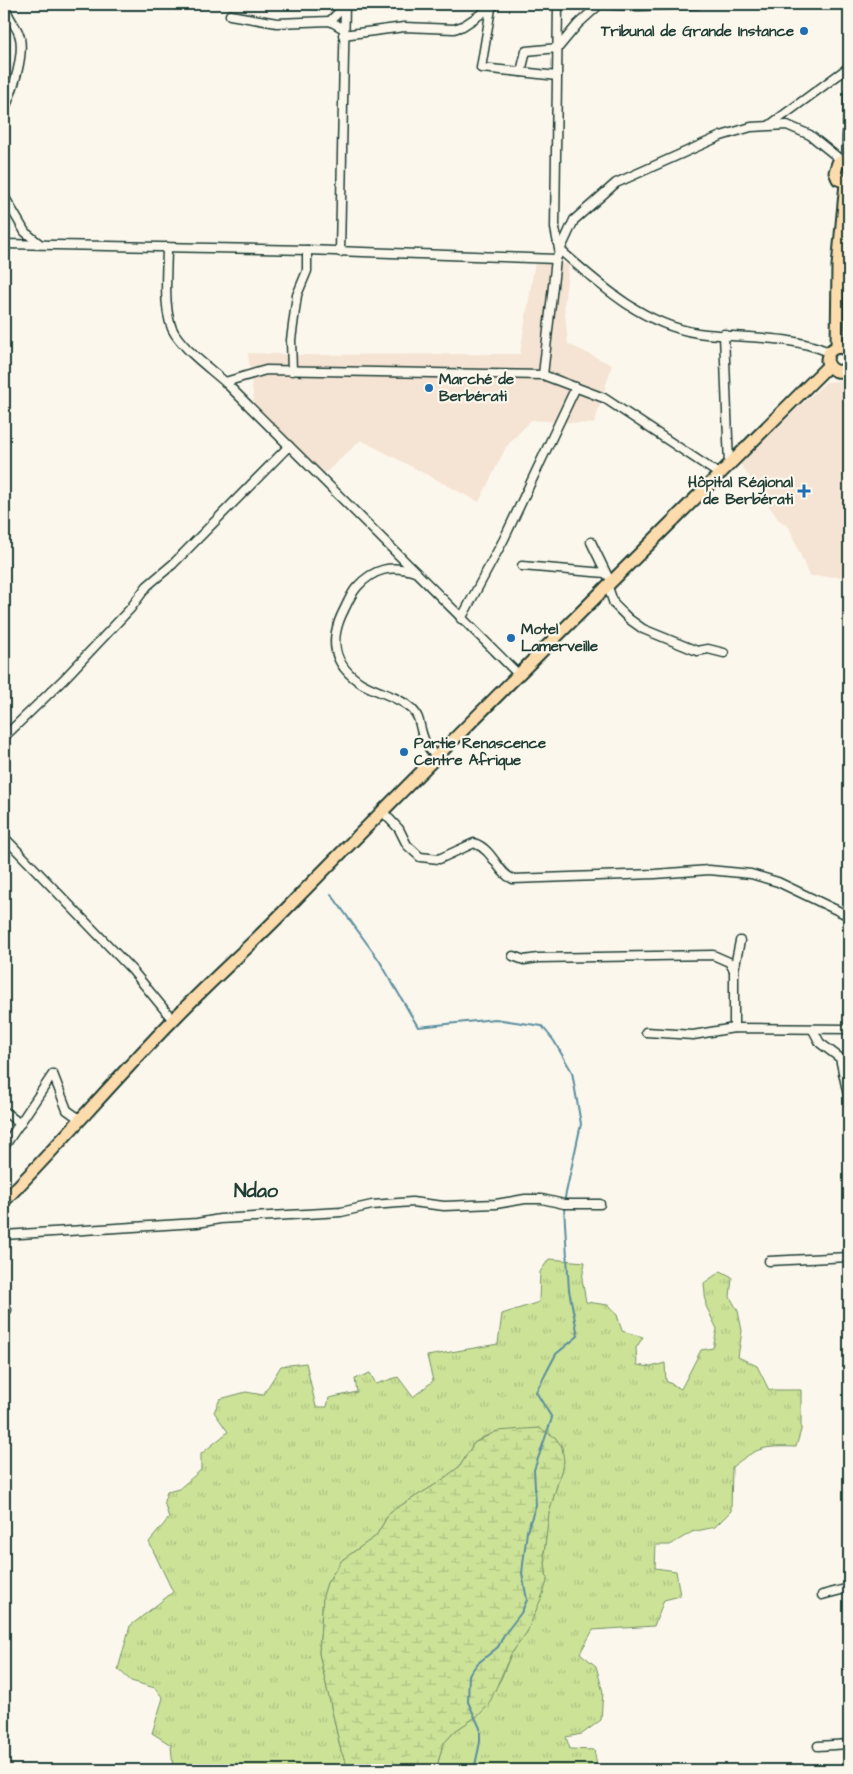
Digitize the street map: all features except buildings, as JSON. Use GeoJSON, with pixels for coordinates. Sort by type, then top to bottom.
{"type":"FeatureCollection","features":[{"type":"Feature","properties":{"kind":"main road"},"geometry":{"type":"LineString","coordinates":[[846,159],[835,168],[836,175],[848,183],[842,350],[826,361],[828,366],[838,372],[845,370],[849,366]]}},
{"type":"Feature","properties":{"kind":"main road"},"geometry":{"type":"LineString","coordinates":[[4,1201],[173,1020],[261,934],[435,756],[611,584],[828,366]]}},
{"type":"Feature","properties":{"kind":"street"},"geometry":{"type":"LineString","coordinates":[[4,110],[12,89],[21,44],[19,34],[11,21],[5,4]]}},
{"type":"Feature","properties":{"kind":"street"},"geometry":{"type":"LineString","coordinates":[[558,4],[556,228],[559,249],[626,304],[659,323],[698,333],[790,340],[842,350]]}},
{"type":"Feature","properties":{"kind":"street"},"geometry":{"type":"LineString","coordinates":[[520,72],[526,51],[558,48],[597,4],[638,6],[698,4]]}},
{"type":"Feature","properties":{"kind":"street"},"geometry":{"type":"LineString","coordinates":[[330,21],[345,5]]}},
{"type":"Feature","properties":{"kind":"street"},"geometry":{"type":"LineString","coordinates":[[340,252],[345,5]]}},
{"type":"Feature","properties":{"kind":"street"},"geometry":{"type":"LineString","coordinates":[[494,6],[481,68],[557,76]]}},
{"type":"Feature","properties":{"kind":"street"},"geometry":{"type":"LineString","coordinates":[[230,15],[277,23],[330,21],[343,32],[404,27],[454,29],[463,26],[494,6]]}},
{"type":"Feature","properties":{"kind":"street"},"geometry":{"type":"LineString","coordinates":[[770,124],[849,67]]}},
{"type":"Feature","properties":{"kind":"street"},"geometry":{"type":"LineString","coordinates":[[846,159],[849,93]]}},
{"type":"Feature","properties":{"kind":"street"},"geometry":{"type":"LineString","coordinates":[[543,375],[556,259],[559,249],[574,220],[616,183],[720,136],[770,124],[798,128],[846,159]]}},
{"type":"Feature","properties":{"kind":"street"},"geometry":{"type":"LineString","coordinates":[[4,196],[25,232],[40,244]]}},
{"type":"Feature","properties":{"kind":"street"},"geometry":{"type":"LineString","coordinates":[[4,244],[307,250],[556,259]]}},
{"type":"Feature","properties":{"kind":"street"},"geometry":{"type":"LineString","coordinates":[[167,247],[168,317],[174,333],[185,347],[225,382],[518,674]]}},
{"type":"Feature","properties":{"kind":"street"},"geometry":{"type":"LineString","coordinates":[[292,371],[291,340],[297,295],[307,271],[307,250]]}},
{"type":"Feature","properties":{"kind":"street"},"geometry":{"type":"LineString","coordinates":[[724,334],[729,464]]}},
{"type":"Feature","properties":{"kind":"street"},"geometry":{"type":"LineString","coordinates":[[225,382],[266,370],[543,375],[604,398],[631,414],[719,474]]}},
{"type":"Feature","properties":{"kind":"street"},"geometry":{"type":"LineString","coordinates":[[461,619],[504,539],[576,386]]}},
{"type":"Feature","properties":{"kind":"street"},"geometry":{"type":"LineString","coordinates":[[4,737],[64,679],[130,609],[147,586],[173,564],[289,446]]}},
{"type":"Feature","properties":{"kind":"street"},"geometry":{"type":"LineString","coordinates":[[591,542],[611,584],[614,604],[629,619],[643,628],[697,651],[708,649],[724,654]]}},
{"type":"Feature","properties":{"kind":"street"},"geometry":{"type":"LineString","coordinates":[[522,566],[605,573]]}},
{"type":"Feature","properties":{"kind":"street"},"geometry":{"type":"LineString","coordinates":[[418,573],[401,568],[383,568],[372,573],[353,591],[336,626],[334,643],[344,668],[360,682],[400,700],[416,714],[426,744],[435,756]]}},
{"type":"Feature","properties":{"kind":"street"},"geometry":{"type":"LineString","coordinates":[[382,811],[399,829],[407,845],[420,857],[439,859],[474,844],[487,850],[505,875],[513,879],[655,874],[709,870],[751,874],[778,882],[849,916]]}},
{"type":"Feature","properties":{"kind":"street"},"geometry":{"type":"LineString","coordinates":[[4,837],[132,970],[173,1020]]}},
{"type":"Feature","properties":{"kind":"street"},"geometry":{"type":"LineString","coordinates":[[734,1028],[734,970],[740,941]]}},
{"type":"Feature","properties":{"kind":"street"},"geometry":{"type":"LineString","coordinates":[[513,956],[524,960],[538,958],[713,955],[724,959],[734,970]]}},
{"type":"Feature","properties":{"kind":"street"},"geometry":{"type":"LineString","coordinates":[[646,1032],[693,1035],[734,1028],[849,1030]]}},
{"type":"Feature","properties":{"kind":"street"},"geometry":{"type":"LineString","coordinates":[[814,1030],[820,1043],[840,1058],[849,1100]]}},
{"type":"Feature","properties":{"kind":"street"},"geometry":{"type":"LineString","coordinates":[[4,1147],[53,1074],[67,1110],[81,1120]]}},
{"type":"Feature","properties":{"kind":"street"},"geometry":{"type":"LineString","coordinates":[[4,1111],[20,1124]]}},
{"type":"Feature","properties":{"kind":"street"},"geometry":{"type":"LineString","coordinates":[[6,1233],[197,1224],[220,1218],[341,1212],[372,1206],[412,1202],[444,1206],[496,1204],[525,1199],[542,1199],[564,1204],[600,1204]]}},
{"type":"Feature","properties":{"kind":"street"},"geometry":{"type":"LineString","coordinates":[[769,1261],[849,1257]]}},
{"type":"Feature","properties":{"kind":"street"},"geometry":{"type":"LineString","coordinates":[[822,1595],[849,1588]]}},
{"type":"Feature","properties":{"kind":"street"},"geometry":{"type":"LineString","coordinates":[[818,1746],[849,1744]]}},
{"type":"Feature","properties":{"kind":"shaded area","name":"Marché de Berbérati"},"geometry":{"type":"Polygon","coordinates":[[[535,262],[569,264],[564,304],[568,344],[612,365],[594,424],[531,420],[506,447],[479,502],[361,440],[324,474],[255,411],[248,353],[297,355],[520,354],[535,262]]]}},
{"type":"Feature","properties":{"kind":"shaded area","name":"Hôpital Régional de Berbérati"},"geometry":{"type":"Polygon","coordinates":[[[849,380],[849,577],[809,576],[789,527],[778,519],[739,462],[826,382],[849,380]]]}},
{"type":"Feature","properties":{"kind":"green space"},"geometry":{"type":"Polygon","coordinates":[[[549,1259],[585,1262],[582,1279],[586,1302],[608,1305],[617,1315],[622,1331],[643,1337],[636,1348],[637,1365],[651,1367],[665,1363],[666,1381],[681,1389],[701,1350],[713,1348],[717,1329],[706,1306],[704,1283],[721,1271],[732,1277],[730,1297],[738,1311],[742,1331],[738,1357],[757,1366],[769,1390],[801,1390],[801,1430],[796,1447],[761,1449],[741,1460],[732,1467],[731,1511],[715,1527],[692,1532],[670,1545],[656,1545],[655,1568],[676,1571],[680,1596],[664,1600],[654,1626],[593,1630],[580,1653],[596,1666],[603,1692],[601,1720],[582,1734],[566,1737],[570,1749],[594,1750],[598,1770],[436,1770],[443,1744],[455,1731],[480,1714],[501,1679],[511,1654],[527,1632],[547,1581],[544,1553],[549,1513],[564,1461],[539,1428],[485,1436],[474,1443],[460,1466],[438,1483],[390,1512],[376,1536],[342,1560],[327,1583],[323,1596],[319,1653],[341,1751],[349,1770],[173,1770],[171,1745],[152,1733],[163,1698],[155,1688],[131,1681],[118,1669],[130,1626],[173,1592],[149,1542],[169,1518],[164,1501],[167,1492],[179,1489],[201,1470],[201,1454],[228,1432],[214,1412],[220,1399],[246,1392],[263,1395],[281,1366],[306,1363],[316,1407],[327,1407],[329,1398],[357,1392],[355,1379],[370,1373],[376,1384],[398,1377],[413,1397],[433,1381],[427,1356],[498,1344],[502,1314],[539,1302],[540,1272],[549,1259]]]}},
{"type":"Feature","properties":{"kind":"green space"},"geometry":{"type":"Polygon","coordinates":[[[539,1428],[555,1437],[562,1447],[564,1461],[549,1513],[544,1553],[547,1581],[527,1632],[511,1654],[489,1704],[480,1714],[455,1731],[443,1744],[436,1770],[349,1770],[341,1751],[319,1653],[323,1596],[327,1583],[342,1560],[376,1536],[390,1512],[438,1483],[460,1466],[474,1443],[497,1431],[539,1428]]]}},
{"type":"Feature","properties":{"kind":"waterway"},"geometry":{"type":"LineString","coordinates":[[331,894],[379,960],[418,1027],[495,1019],[542,1026],[554,1041],[572,1072],[581,1124],[564,1202]]}},
{"type":"Feature","properties":{"kind":"waterway"},"geometry":{"type":"LineString","coordinates":[[474,1770],[480,1742],[480,1728],[468,1702],[469,1675],[477,1664],[498,1647],[504,1635],[521,1613],[527,1600],[522,1573],[527,1531],[536,1505],[534,1470],[552,1418],[536,1392],[556,1354],[578,1336],[569,1290],[564,1207]]}},
{"type":"Feature","properties":{"kind":"place","name":"Tribunal de Grande Instance"},"geometry":{"type":"Point","coordinates":[804,31]}},
{"type":"Feature","properties":{"kind":"place","name":"Marché de Berbérati"},"geometry":{"type":"Point","coordinates":[429,388]}},
{"type":"Feature","properties":{"kind":"place","name":"Hôpital Régional de Berbérati"},"geometry":{"type":"Point","coordinates":[804,491]}},
{"type":"Feature","properties":{"kind":"place","name":"Motel Lamerveille"},"geometry":{"type":"Point","coordinates":[511,638]}},
{"type":"Feature","properties":{"kind":"place","name":"Partie Renascence Centre Afrique"},"geometry":{"type":"Point","coordinates":[404,752]}},
{"type":"Feature","properties":{"kind":"district","name":"Ndao"},"geometry":{"type":"Point","coordinates":[256,1190]}}]}
